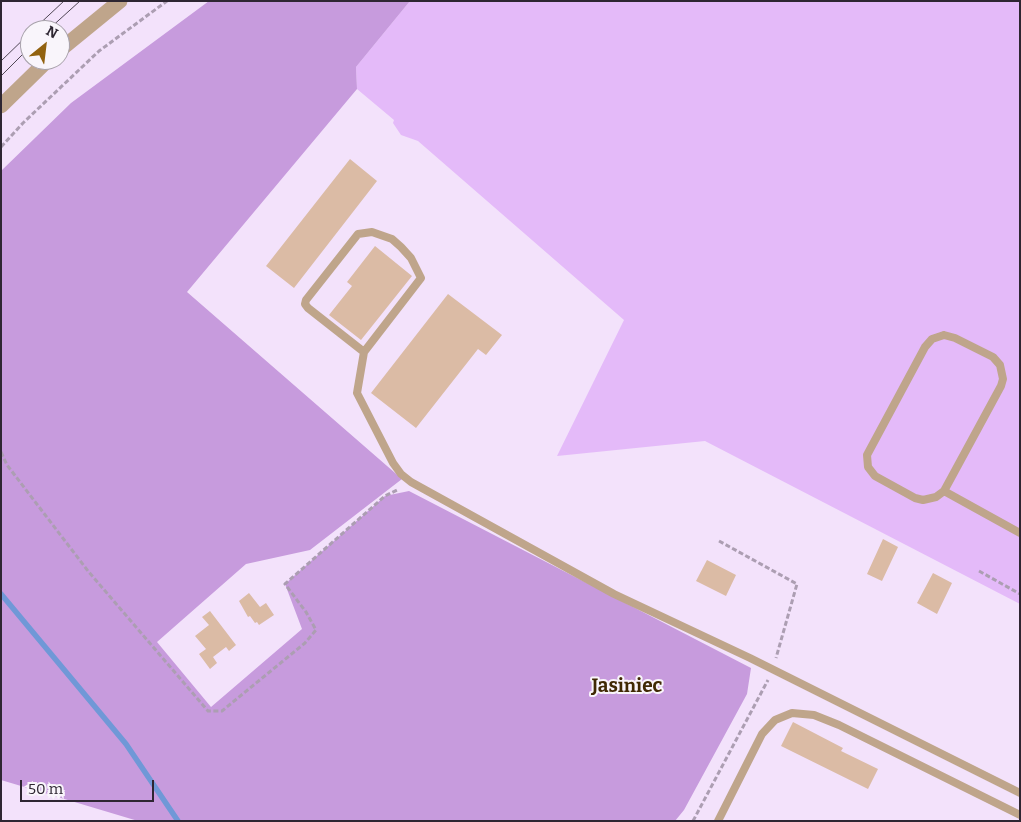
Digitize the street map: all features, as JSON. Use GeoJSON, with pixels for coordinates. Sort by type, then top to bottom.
{"type":"FeatureCollection","features":[{"type":"Feature","properties":{"kind":"street"},"geometry":{"type":"LineString","coordinates":[[70,42],[120,1]]}},
{"type":"Feature","properties":{"kind":"street"},"geometry":{"type":"LineString","coordinates":[[1,106],[38,70]]}},
{"type":"Feature","properties":{"kind":"lane"},"geometry":{"type":"LineString","coordinates":[[364,352],[305,304],[306,300],[358,234],[372,232],[392,239],[401,247],[411,258],[421,278],[364,352],[357,393],[393,463],[401,474],[411,482],[614,594],[773,670],[1020,793]]}},
{"type":"Feature","properties":{"kind":"lane"},"geometry":{"type":"LineString","coordinates":[[944,335],[955,338],[993,357],[1000,365],[1003,379],[944,491],[930,499],[916,498],[875,476],[866,461],[869,449],[925,347],[932,339],[944,335]]}},
{"type":"Feature","properties":{"kind":"lane"},"geometry":{"type":"LineString","coordinates":[[944,491],[1020,532]]}},
{"type":"Feature","properties":{"kind":"lane"},"geometry":{"type":"LineString","coordinates":[[718,821],[762,734],[775,720],[792,712],[814,715],[839,725],[1020,816]]}},
{"type":"Feature","properties":{"kind":"path"},"geometry":{"type":"LineString","coordinates":[[1,146],[99,51],[167,1]]}},
{"type":"Feature","properties":{"kind":"path"},"geometry":{"type":"LineString","coordinates":[[1,452],[7,465],[88,571],[208,712],[222,711],[305,643],[316,630],[306,612],[285,584],[385,496],[411,482]]}},
{"type":"Feature","properties":{"kind":"path"},"geometry":{"type":"LineString","coordinates":[[693,821],[773,670],[797,584],[719,541]]}},
{"type":"Feature","properties":{"kind":"path"},"geometry":{"type":"LineString","coordinates":[[979,571],[1020,594]]}},
{"type":"Feature","properties":{"kind":"shaded area"},"geometry":{"type":"Polygon","coordinates":[[[209,1],[410,1],[356,67],[357,89],[187,292],[402,479],[310,550],[246,564],[157,642],[211,707],[302,629],[285,584],[385,496],[409,491],[751,668],[747,694],[684,810],[675,821],[138,821],[1,780],[1,171],[71,103],[209,1]]]}},
{"type":"Feature","properties":{"kind":"shaded area"},"geometry":{"type":"Polygon","coordinates":[[[410,1],[1020,1],[1020,604],[705,441],[557,456],[624,320],[418,141],[401,135],[393,123],[394,120],[357,89],[356,67],[410,1]]]}},
{"type":"Feature","properties":{"kind":"building"},"geometry":{"type":"Polygon","coordinates":[[[350,159],[377,181],[294,288],[266,266],[350,159]]]}},
{"type":"Feature","properties":{"kind":"building"},"geometry":{"type":"Polygon","coordinates":[[[375,246],[412,276],[361,340],[329,315],[352,286],[347,282],[375,246]]]}},
{"type":"Feature","properties":{"kind":"building"},"geometry":{"type":"Polygon","coordinates":[[[448,294],[502,335],[486,355],[478,349],[416,428],[371,393],[448,294]]]}},
{"type":"Feature","properties":{"kind":"building"},"geometry":{"type":"Polygon","coordinates":[[[883,539],[898,547],[882,581],[867,574],[883,539]]]}},
{"type":"Feature","properties":{"kind":"building"},"geometry":{"type":"Polygon","coordinates":[[[707,560],[736,575],[726,596],[696,581],[707,560]]]}},
{"type":"Feature","properties":{"kind":"building"},"geometry":{"type":"Polygon","coordinates":[[[933,573],[952,583],[937,614],[917,603],[933,573]]]}},
{"type":"Feature","properties":{"kind":"building"},"geometry":{"type":"Polygon","coordinates":[[[249,593],[260,607],[266,603],[274,615],[259,625],[250,616],[248,617],[239,601],[249,593]]]}},
{"type":"Feature","properties":{"kind":"building"},"geometry":{"type":"Polygon","coordinates":[[[210,611],[236,645],[229,651],[226,647],[213,657],[217,663],[210,669],[199,654],[206,649],[195,636],[209,625],[202,617],[210,611]]]}},
{"type":"Feature","properties":{"kind":"building"},"geometry":{"type":"Polygon","coordinates":[[[793,722],[843,748],[841,751],[878,769],[868,789],[781,746],[793,722]]]}},
{"type":"Feature","properties":{"kind":"waterway"},"geometry":{"type":"LineString","coordinates":[[1,594],[126,744],[178,821]]}},
{"type":"Feature","properties":{"kind":"tram line"},"geometry":{"type":"LineString","coordinates":[[44,20],[64,1]]}},
{"type":"Feature","properties":{"kind":"tram line"},"geometry":{"type":"LineString","coordinates":[[59,20],[80,1]]}},
{"type":"Feature","properties":{"kind":"tram line"},"geometry":{"type":"LineString","coordinates":[[1,61],[20,43]]}},
{"type":"Feature","properties":{"kind":"tram line"},"geometry":{"type":"LineString","coordinates":[[1,76],[20,57]]}},
{"type":"Feature","properties":{"kind":"district","name":"Jasiniec"},"geometry":{"type":"Point","coordinates":[627,687]}}]}
